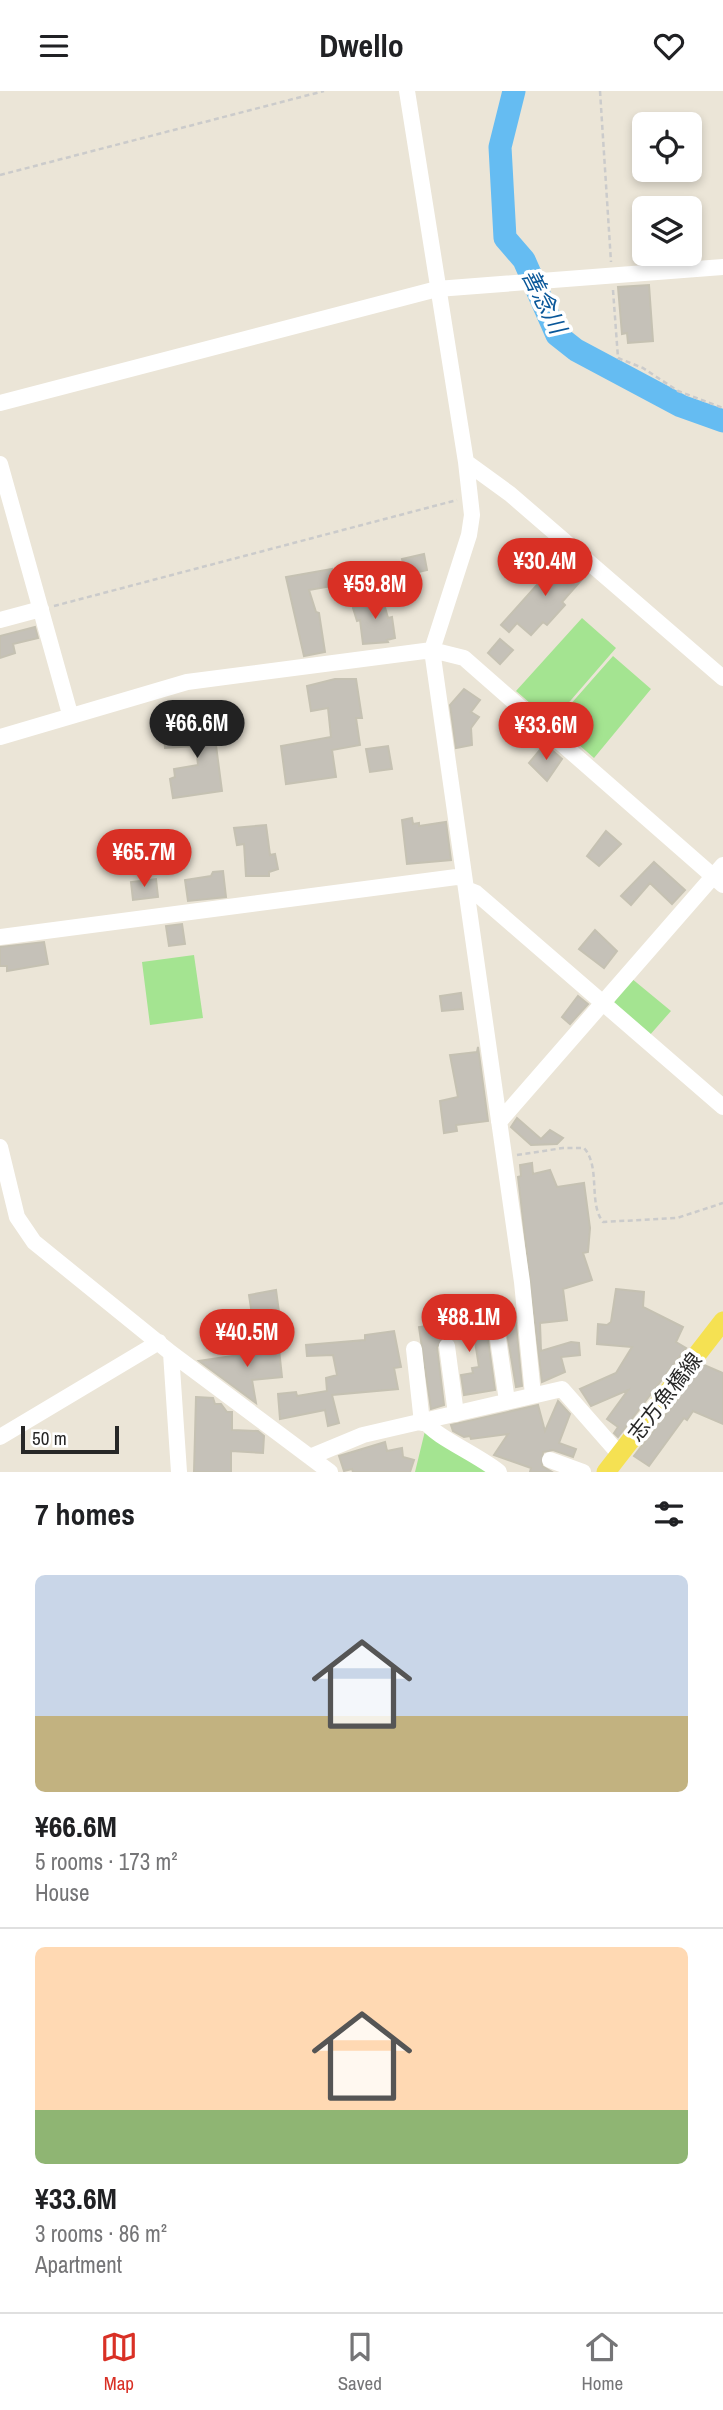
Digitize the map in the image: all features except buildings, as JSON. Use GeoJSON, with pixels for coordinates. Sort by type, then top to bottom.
{"type":"FeatureCollection","features":[{"type":"Feature","properties":{"kind":"main road","name":"志方魚橋線"},"geometry":{"type":"LineString","coordinates":[[607,1472],[723,1321]]}},
{"type":"Feature","properties":{"kind":"street"},"geometry":{"type":"LineString","coordinates":[[407,91],[471,497],[469,535],[432,650],[505,1157],[533,1395]]}},
{"type":"Feature","properties":{"kind":"street"},"geometry":{"type":"LineString","coordinates":[[0,403],[437,289],[723,267]]}},
{"type":"Feature","properties":{"kind":"street"},"geometry":{"type":"LineString","coordinates":[[466,462],[510,494],[723,678]]}},
{"type":"Feature","properties":{"kind":"street"},"geometry":{"type":"LineString","coordinates":[[0,464],[70,715]]}},
{"type":"Feature","properties":{"kind":"street"},"geometry":{"type":"LineString","coordinates":[[0,621],[40,610]]}},
{"type":"Feature","properties":{"kind":"street"},"geometry":{"type":"LineString","coordinates":[[0,737],[187,682],[432,650],[464,658],[720,875],[499,1122]]}},
{"type":"Feature","properties":{"kind":"street"},"geometry":{"type":"LineString","coordinates":[[0,937],[465,882]]}},
{"type":"Feature","properties":{"kind":"street"},"geometry":{"type":"LineString","coordinates":[[465,882],[723,1107]]}},
{"type":"Feature","properties":{"kind":"street"},"geometry":{"type":"LineString","coordinates":[[0,1147],[17,1217],[34,1243],[330,1472]]}},
{"type":"Feature","properties":{"kind":"street"},"geometry":{"type":"LineString","coordinates":[[498,1339],[507,1401]]}},
{"type":"Feature","properties":{"kind":"street"},"geometry":{"type":"LineString","coordinates":[[447,1346],[456,1414]]}},
{"type":"Feature","properties":{"kind":"street"},"geometry":{"type":"LineString","coordinates":[[0,1437],[165,1347]]}},
{"type":"Feature","properties":{"kind":"street"},"geometry":{"type":"LineString","coordinates":[[165,1347],[179,1472]]}},
{"type":"Feature","properties":{"kind":"street"},"geometry":{"type":"LineString","coordinates":[[414,1349],[424,1422],[439,1436],[481,1457],[499,1472]]}},
{"type":"Feature","properties":{"kind":"street"},"geometry":{"type":"LineString","coordinates":[[310,1457],[363,1435],[562,1389],[620,1455]]}},
{"type":"Feature","properties":{"kind":"street"},"geometry":{"type":"LineString","coordinates":[[550,1460],[583,1472]]}},
{"type":"Feature","properties":{"kind":"path"},"geometry":{"type":"LineString","coordinates":[[0,175],[324,91]]}},
{"type":"Feature","properties":{"kind":"path"},"geometry":{"type":"LineString","coordinates":[[600,91],[618,358],[643,368],[678,391],[723,408]]}},
{"type":"Feature","properties":{"kind":"path"},"geometry":{"type":"LineString","coordinates":[[40,610],[471,497]]}},
{"type":"Feature","properties":{"kind":"path"},"geometry":{"type":"LineString","coordinates":[[505,1157],[563,1148],[584,1148],[589,1156],[598,1214],[603,1222],[677,1218],[723,1203]]}},
{"type":"Feature","properties":{"kind":"green space"},"geometry":{"type":"Polygon","coordinates":[[[582,618],[616,648],[552,722],[516,691],[582,618]]]}},
{"type":"Feature","properties":{"kind":"green space"},"geometry":{"type":"Polygon","coordinates":[[[613,656],[651,689],[594,758],[554,723],[613,656]]]}},
{"type":"Feature","properties":{"kind":"green space"},"geometry":{"type":"Polygon","coordinates":[[[194,955],[203,1018],[150,1025],[142,962],[194,955]]]}},
{"type":"Feature","properties":{"kind":"green space"},"geometry":{"type":"Polygon","coordinates":[[[631,978],[671,1011],[649,1036],[612,1005],[631,978]]]}},
{"type":"Feature","properties":{"kind":"green space"},"geometry":{"type":"Polygon","coordinates":[[[425,1431],[493,1472],[415,1472],[425,1431]]]}},
{"type":"Feature","properties":{"kind":"waterway","name":"善念川"},"geometry":{"type":"LineString","coordinates":[[514,91],[500,147],[505,238],[524,260],[557,335],[576,350],[681,406],[723,421]]}}]}
